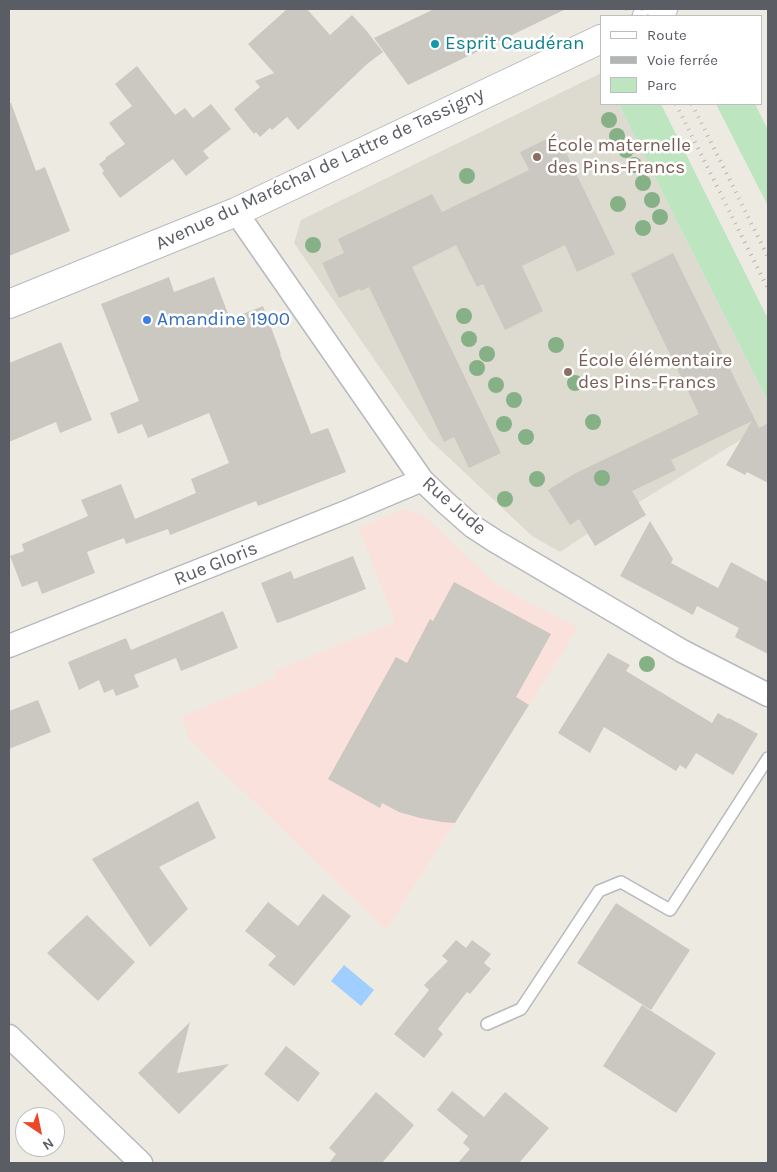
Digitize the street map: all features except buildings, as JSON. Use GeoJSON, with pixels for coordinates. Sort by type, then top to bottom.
{"type":"FeatureCollection","features":[{"type":"Feature","properties":{"kind":"main road"},"geometry":{"type":"LineString","coordinates":[[649,15],[663,9]]}},
{"type":"Feature","properties":{"kind":"main road","name":"Avenue du Maréchal de Lattre de Tassigny"},"geometry":{"type":"LineString","coordinates":[[9,304],[236,212],[596,42]]}},
{"type":"Feature","properties":{"kind":"street","name":"Rue Jude"},"geometry":{"type":"LineString","coordinates":[[236,212],[422,480],[446,503],[472,526],[488,536],[682,650],[768,695]]}},
{"type":"Feature","properties":{"kind":"street","name":"Rue Gloris"},"geometry":{"type":"LineString","coordinates":[[9,646],[422,480]]}},
{"type":"Feature","properties":{"kind":"street"},"geometry":{"type":"LineString","coordinates":[[9,1036],[140,1163]]}},
{"type":"Feature","properties":{"kind":"lane"},"geometry":{"type":"LineString","coordinates":[[487,1024],[521,1009],[599,891],[621,882],[670,910],[768,758]]}},
{"type":"Feature","properties":{"kind":"shaded area","name":"École élémentaire des Pins-Francs"},"geometry":{"type":"Polygon","coordinates":[[[600,73],[600,105],[619,105],[768,401],[768,423],[560,552],[532,536],[429,439],[294,243],[301,220],[600,73]]]}},
{"type":"Feature","properties":{"kind":"shaded area"},"geometry":{"type":"Polygon","coordinates":[[[403,509],[422,514],[497,585],[578,628],[386,930],[189,739],[182,716],[277,677],[275,671],[395,622],[359,528],[403,509]]]}},
{"type":"Feature","properties":{"kind":"green space"},"geometry":{"type":"Polygon","coordinates":[[[619,105],[661,105],[768,319],[768,401],[619,105]]]}},
{"type":"Feature","properties":{"kind":"green space"},"geometry":{"type":"Polygon","coordinates":[[[717,105],[756,105],[768,130],[768,206],[717,105]]]}},
{"type":"Feature","properties":{"kind":"water"},"geometry":{"type":"Polygon","coordinates":[[[344,965],[374,990],[361,1006],[331,981],[344,965]]]}},
{"type":"Feature","properties":{"kind":"railway"},"geometry":{"type":"LineString","coordinates":[[627,9],[630,15]]}},
{"type":"Feature","properties":{"kind":"railway"},"geometry":{"type":"LineString","coordinates":[[643,9],[646,15]]}},
{"type":"Feature","properties":{"kind":"railway"},"geometry":{"type":"LineString","coordinates":[[676,105],[768,289]]}},
{"type":"Feature","properties":{"kind":"railway"},"geometry":{"type":"LineString","coordinates":[[692,105],[768,257]]}},
{"type":"Feature","properties":{"kind":"place","name":"Esprit Caudéran"},"geometry":{"type":"Point","coordinates":[435,44]}},
{"type":"Feature","properties":{"kind":"place","name":"École maternelle des Pins-Francs"},"geometry":{"type":"Point","coordinates":[537,157]}},
{"type":"Feature","properties":{"kind":"place","name":"Amandine 1900"},"geometry":{"type":"Point","coordinates":[147,320]}},
{"type":"Feature","properties":{"kind":"place","name":"École élémentaire des Pins-Francs"},"geometry":{"type":"Point","coordinates":[568,372]}}]}
